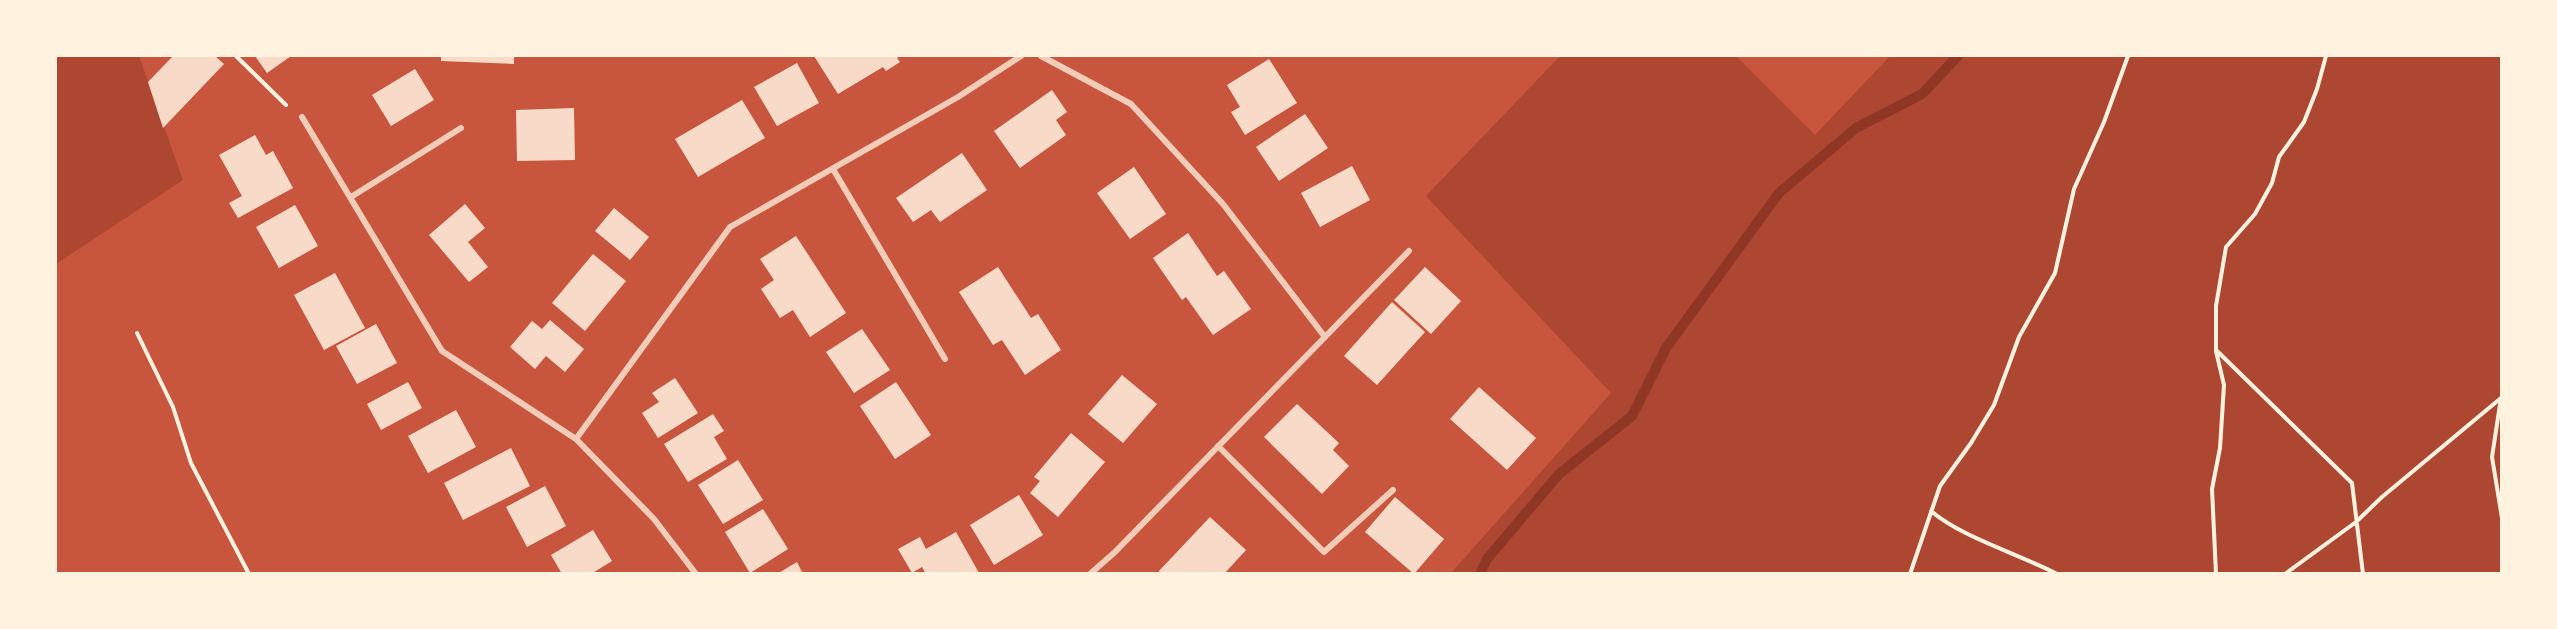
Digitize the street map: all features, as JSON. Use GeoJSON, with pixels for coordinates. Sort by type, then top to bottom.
{"type":"FeatureCollection","features":[{"type":"Feature","properties":{"kind":"street"},"geometry":{"type":"LineString","coordinates":[[576,439],[729,227],[958,97],[1021,56]]}},
{"type":"Feature","properties":{"kind":"street"},"geometry":{"type":"LineString","coordinates":[[1041,56],[1131,104],[1223,204],[1325,337]]}},
{"type":"Feature","properties":{"kind":"street"},"geometry":{"type":"LineString","coordinates":[[302,117],[442,351],[576,439],[654,519],[696,573]]}},
{"type":"Feature","properties":{"kind":"street"},"geometry":{"type":"LineString","coordinates":[[351,197],[461,128]]}},
{"type":"Feature","properties":{"kind":"street"},"geometry":{"type":"LineString","coordinates":[[833,169],[945,359]]}},
{"type":"Feature","properties":{"kind":"street"},"geometry":{"type":"LineString","coordinates":[[1090,573],[1115,552],[1409,251]]}},
{"type":"Feature","properties":{"kind":"street"},"geometry":{"type":"LineString","coordinates":[[1218,446],[1324,552],[1393,490]]}},
{"type":"Feature","properties":{"kind":"path"},"geometry":{"type":"LineString","coordinates":[[236,56],[302,117]]}},
{"type":"Feature","properties":{"kind":"path"},"geometry":{"type":"LineString","coordinates":[[1910,573],[1940,486],[1971,443],[1994,405],[2019,337],[2055,273],[2074,189],[2104,122],[2128,56]]}},
{"type":"Feature","properties":{"kind":"path"},"geometry":{"type":"LineString","coordinates":[[2216,573],[2212,489],[2220,448],[2224,386],[2216,350],[2216,306],[2226,247],[2255,214],[2272,183],[2279,157],[2304,122],[2317,89],[2326,56]]}},
{"type":"Feature","properties":{"kind":"path"},"geometry":{"type":"LineString","coordinates":[[137,333],[173,407],[191,463],[249,573]]}},
{"type":"Feature","properties":{"kind":"path"},"geometry":{"type":"LineString","coordinates":[[2216,350],[2352,483],[2363,573]]}},
{"type":"Feature","properties":{"kind":"path"},"geometry":{"type":"LineString","coordinates":[[2285,573],[2356,522],[2382,497],[2501,398]]}},
{"type":"Feature","properties":{"kind":"path"},"geometry":{"type":"LineString","coordinates":[[2501,398],[2492,457],[2502,518]]}},
{"type":"Feature","properties":{"kind":"path"},"geometry":{"type":"LineString","coordinates":[[1931,511],[1945,524],[2028,558],[2057,573]]}},
{"type":"Feature","properties":{"kind":"shaded area"},"geometry":{"type":"Polygon","coordinates":[[[56,56],[139,56],[183,180],[56,264],[56,56]]]}},
{"type":"Feature","properties":{"kind":"shaded area"},"geometry":{"type":"Polygon","coordinates":[[[1560,56],[1736,56],[1815,135],[1890,56],[2501,56],[2501,573],[1451,573],[1611,393],[1426,196],[1560,56]]]}},
{"type":"Feature","properties":{"kind":"building"},"geometry":{"type":"Polygon","coordinates":[[[173,56],[215,56],[224,64],[163,128],[148,82],[173,56]]]}},
{"type":"Feature","properties":{"kind":"building"},"geometry":{"type":"Polygon","coordinates":[[[255,56],[291,56],[267,73],[255,56]]]}},
{"type":"Feature","properties":{"kind":"building"},"geometry":{"type":"Polygon","coordinates":[[[441,56],[514,56],[514,64],[441,61],[441,56]]]}},
{"type":"Feature","properties":{"kind":"building"},"geometry":{"type":"Polygon","coordinates":[[[814,56],[900,56],[897,58],[900,62],[886,71],[883,67],[838,94],[814,56]]]}},
{"type":"Feature","properties":{"kind":"building"},"geometry":{"type":"Polygon","coordinates":[[[1269,59],[1297,103],[1245,135],[1231,112],[1240,107],[1227,85],[1269,59]]]}},
{"type":"Feature","properties":{"kind":"building"},"geometry":{"type":"Polygon","coordinates":[[[797,63],[819,103],[777,126],[754,87],[797,63]]]}},
{"type":"Feature","properties":{"kind":"building"},"geometry":{"type":"Polygon","coordinates":[[[415,69],[434,100],[391,126],[372,95],[415,69]]]}},
{"type":"Feature","properties":{"kind":"building"},"geometry":{"type":"Polygon","coordinates":[[[1052,90],[1067,112],[1056,120],[1066,135],[1020,168],[994,131],[1052,90]]]}},
{"type":"Feature","properties":{"kind":"building"},"geometry":{"type":"Polygon","coordinates":[[[742,100],[765,138],[698,177],[675,139],[742,100]]]}},
{"type":"Feature","properties":{"kind":"building"},"geometry":{"type":"Polygon","coordinates":[[[574,108],[575,160],[517,161],[516,110],[574,108]]]}},
{"type":"Feature","properties":{"kind":"building"},"geometry":{"type":"Polygon","coordinates":[[[1305,114],[1328,148],[1279,181],[1256,147],[1305,114]]]}},
{"type":"Feature","properties":{"kind":"building"},"geometry":{"type":"Polygon","coordinates":[[[255,135],[266,155],[273,151],[293,188],[238,218],[229,203],[242,196],[219,155],[255,135]]]}},
{"type":"Feature","properties":{"kind":"building"},"geometry":{"type":"Polygon","coordinates":[[[962,153],[987,190],[940,222],[931,210],[913,222],[896,198],[962,153]]]}},
{"type":"Feature","properties":{"kind":"building"},"geometry":{"type":"Polygon","coordinates":[[[1352,166],[1370,200],[1320,227],[1301,193],[1352,166]]]}},
{"type":"Feature","properties":{"kind":"building"},"geometry":{"type":"Polygon","coordinates":[[[1134,167],[1166,214],[1130,239],[1097,193],[1134,167]]]}},
{"type":"Feature","properties":{"kind":"building"},"geometry":{"type":"Polygon","coordinates":[[[465,204],[485,228],[468,242],[488,267],[469,282],[429,235],[465,204]]]}},
{"type":"Feature","properties":{"kind":"building"},"geometry":{"type":"Polygon","coordinates":[[[295,205],[318,246],[279,268],[256,227],[295,205]]]}},
{"type":"Feature","properties":{"kind":"building"},"geometry":{"type":"Polygon","coordinates":[[[614,208],[649,237],[630,260],[595,231],[614,208]]]}},
{"type":"Feature","properties":{"kind":"building"},"geometry":{"type":"Polygon","coordinates":[[[1188,233],[1217,276],[1224,271],[1251,309],[1213,335],[1186,297],[1182,300],[1153,258],[1188,233]]]}},
{"type":"Feature","properties":{"kind":"building"},"geometry":{"type":"Polygon","coordinates":[[[796,236],[846,313],[810,337],[793,310],[780,318],[761,289],[774,280],[760,259],[796,236]]]}},
{"type":"Feature","properties":{"kind":"building"},"geometry":{"type":"Polygon","coordinates":[[[593,254],[626,281],[585,331],[552,303],[593,254]]]}},
{"type":"Feature","properties":{"kind":"building"},"geometry":{"type":"Polygon","coordinates":[[[998,267],[1031,318],[1038,314],[1061,350],[1025,375],[1002,340],[993,345],[959,292],[998,267]]]}},
{"type":"Feature","properties":{"kind":"building"},"geometry":{"type":"Polygon","coordinates":[[[1425,267],[1461,301],[1431,334],[1394,300],[1425,267]]]}},
{"type":"Feature","properties":{"kind":"building"},"geometry":{"type":"Polygon","coordinates":[[[335,273],[365,328],[324,350],[294,295],[335,273]]]}},
{"type":"Feature","properties":{"kind":"building"},"geometry":{"type":"Polygon","coordinates":[[[1392,302],[1425,332],[1377,385],[1344,356],[1392,302]]]}},
{"type":"Feature","properties":{"kind":"building"},"geometry":{"type":"Polygon","coordinates":[[[550,320],[584,349],[565,372],[546,356],[535,369],[510,347],[532,321],[542,329],[550,320]]]}},
{"type":"Feature","properties":{"kind":"building"},"geometry":{"type":"Polygon","coordinates":[[[376,324],[397,363],[357,384],[336,346],[376,324]]]}},
{"type":"Feature","properties":{"kind":"building"},"geometry":{"type":"Polygon","coordinates":[[[862,329],[890,370],[854,393],[826,352],[862,329]]]}},
{"type":"Feature","properties":{"kind":"building"},"geometry":{"type":"Polygon","coordinates":[[[1122,375],[1157,404],[1123,443],[1088,414],[1122,375]]]}},
{"type":"Feature","properties":{"kind":"building"},"geometry":{"type":"Polygon","coordinates":[[[675,378],[698,413],[658,438],[642,413],[659,402],[652,393],[675,378]]]}},
{"type":"Feature","properties":{"kind":"building"},"geometry":{"type":"Polygon","coordinates":[[[408,382],[422,408],[381,430],[367,404],[408,382]]]}},
{"type":"Feature","properties":{"kind":"building"},"geometry":{"type":"Polygon","coordinates":[[[896,382],[931,435],[895,459],[860,406],[896,382]]]}},
{"type":"Feature","properties":{"kind":"building"},"geometry":{"type":"Polygon","coordinates":[[[1479,387],[1536,438],[1507,470],[1450,419],[1479,387]]]}},
{"type":"Feature","properties":{"kind":"building"},"geometry":{"type":"Polygon","coordinates":[[[1297,404],[1339,443],[1333,450],[1349,466],[1322,494],[1264,437],[1297,404]]]}},
{"type":"Feature","properties":{"kind":"building"},"geometry":{"type":"Polygon","coordinates":[[[456,410],[476,447],[428,473],[408,436],[456,410]]]}},
{"type":"Feature","properties":{"kind":"building"},"geometry":{"type":"Polygon","coordinates":[[[713,414],[724,431],[714,437],[727,459],[688,482],[664,444],[713,414]]]}},
{"type":"Feature","properties":{"kind":"building"},"geometry":{"type":"Polygon","coordinates":[[[1071,433],[1105,462],[1058,517],[1030,493],[1040,481],[1034,477],[1071,433]]]}},
{"type":"Feature","properties":{"kind":"building"},"geometry":{"type":"Polygon","coordinates":[[[511,448],[530,486],[463,520],[444,483],[511,448]]]}},
{"type":"Feature","properties":{"kind":"building"},"geometry":{"type":"Polygon","coordinates":[[[738,460],[763,500],[723,524],[698,485],[738,460]]]}},
{"type":"Feature","properties":{"kind":"building"},"geometry":{"type":"Polygon","coordinates":[[[545,486],[566,526],[527,547],[506,507],[545,486]]]}},
{"type":"Feature","properties":{"kind":"building"},"geometry":{"type":"Polygon","coordinates":[[[1019,495],[1043,535],[994,565],[970,525],[1019,495]]]}},
{"type":"Feature","properties":{"kind":"building"},"geometry":{"type":"Polygon","coordinates":[[[1395,497],[1444,539],[1414,574],[1365,532],[1395,497]]]}},
{"type":"Feature","properties":{"kind":"building"},"geometry":{"type":"Polygon","coordinates":[[[763,509],[788,549],[750,573],[725,532],[763,509]]]}},
{"type":"Feature","properties":{"kind":"building"},"geometry":{"type":"Polygon","coordinates":[[[1210,517],[1246,550],[1224,574],[1161,574],[1159,571],[1210,517]]]}},
{"type":"Feature","properties":{"kind":"building"},"geometry":{"type":"Polygon","coordinates":[[[593,530],[612,561],[591,574],[562,574],[551,555],[593,530]]]}},
{"type":"Feature","properties":{"kind":"building"},"geometry":{"type":"Polygon","coordinates":[[[956,532],[979,573],[926,574],[922,567],[912,573],[898,549],[920,537],[926,549],[956,532]]]}},
{"type":"Feature","properties":{"kind":"building"},"geometry":{"type":"Polygon","coordinates":[[[797,562],[803,574],[777,574],[797,562]]]}},
{"type":"Feature","properties":{"kind":"waterway"},"geometry":{"type":"LineString","coordinates":[[1480,574],[1487,559],[1559,474],[1632,416],[1666,348],[1779,193],[1856,128],[1922,94],[1958,56]]}}]}
